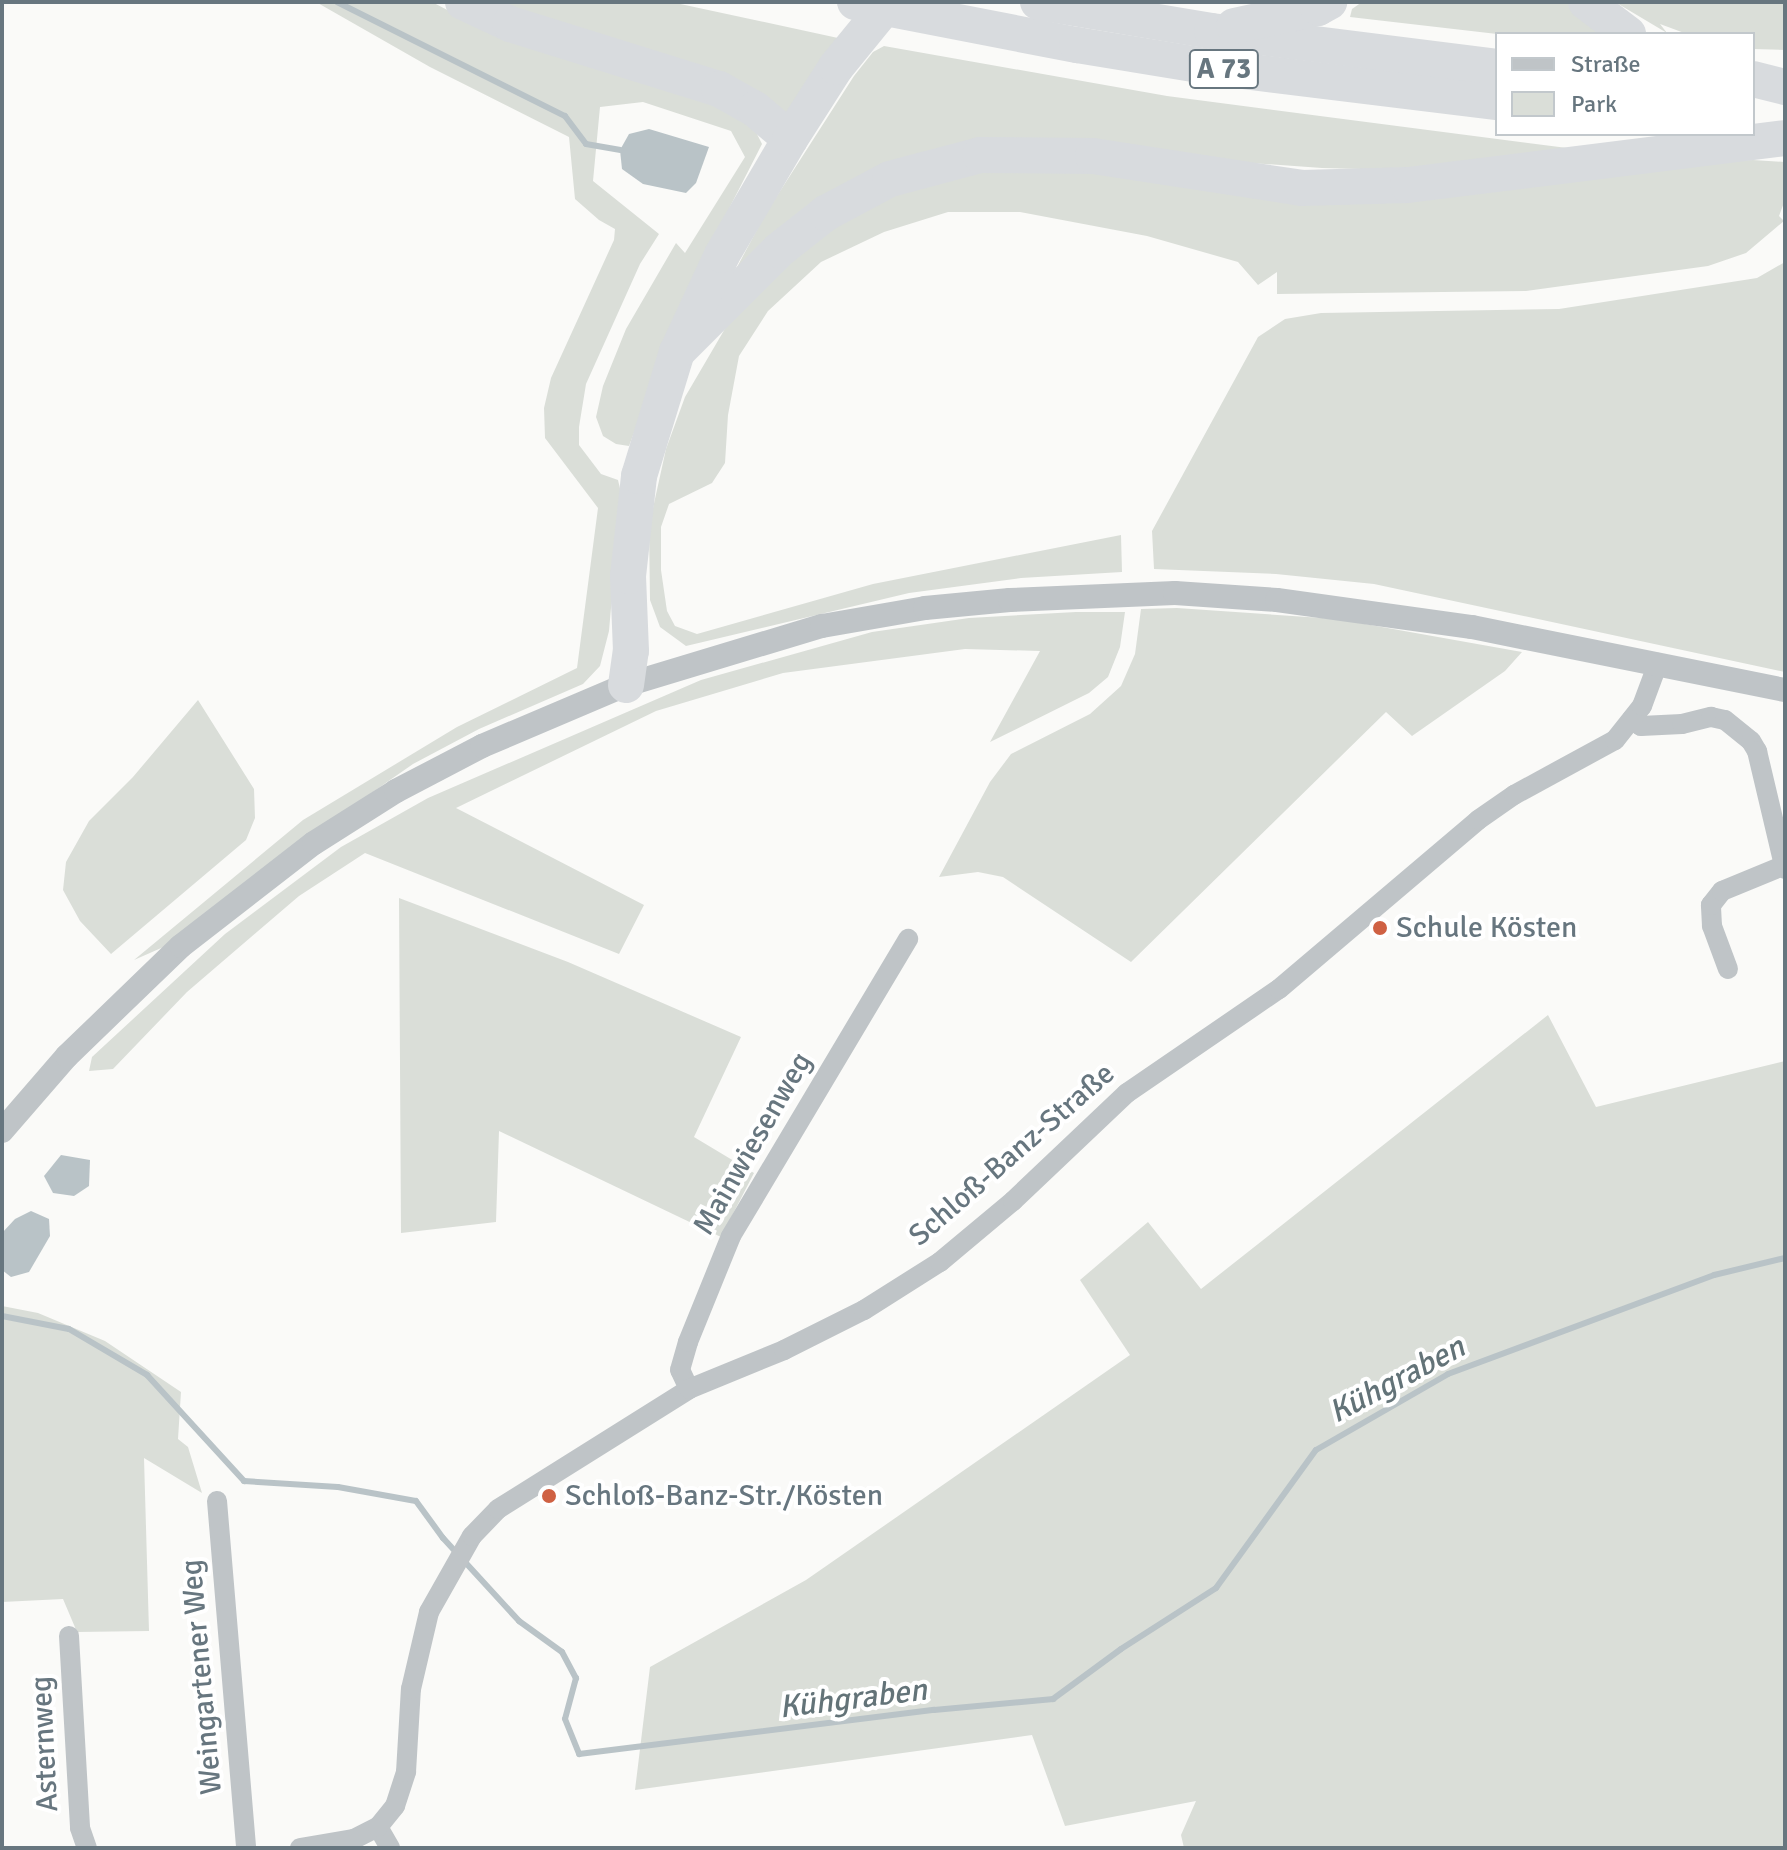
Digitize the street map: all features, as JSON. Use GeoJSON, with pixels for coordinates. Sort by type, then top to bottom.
{"type":"FeatureCollection","features":[{"type":"Feature","properties":{"kind":"highway"},"geometry":{"type":"LineString","coordinates":[[463,2],[523,28],[719,89],[755,109],[790,139]]}},
{"type":"Feature","properties":{"kind":"highway","name":"A 73"},"geometry":{"type":"LineString","coordinates":[[855,2],[1211,67],[1495,102]]}},
{"type":"Feature","properties":{"kind":"highway"},"geometry":{"type":"LineString","coordinates":[[626,685],[631,651],[628,576],[639,476],[677,352],[722,255],[790,139],[836,67],[889,2]]}},
{"type":"Feature","properties":{"kind":"highway","name":"A 73"},"geometry":{"type":"LineString","coordinates":[[1038,2],[1212,31],[1495,67]]}},
{"type":"Feature","properties":{"kind":"highway"},"geometry":{"type":"LineString","coordinates":[[1212,31],[1318,8],[1329,2]]}},
{"type":"Feature","properties":{"kind":"highway"},"geometry":{"type":"LineString","coordinates":[[1586,2],[1625,32]]}},
{"type":"Feature","properties":{"kind":"highway"},"geometry":{"type":"LineString","coordinates":[[1755,80],[1785,87]]}},
{"type":"Feature","properties":{"kind":"highway"},"geometry":{"type":"LineString","coordinates":[[1755,91],[1785,93]]}},
{"type":"Feature","properties":{"kind":"highway"},"geometry":{"type":"LineString","coordinates":[[1755,125],[1785,128]]}},
{"type":"Feature","properties":{"kind":"highway"},"geometry":{"type":"LineString","coordinates":[[677,352],[779,250],[826,213],[890,179],[980,155],[1093,156],[1302,188],[1408,185],[1785,138]]}},
{"type":"Feature","properties":{"kind":"street"},"geometry":{"type":"LineString","coordinates":[[2,1131],[67,1056],[181,946],[314,843],[396,791],[482,746],[626,685],[822,626],[925,608],[1083,595],[1175,593],[1277,600],[1410,618],[1658,663],[1785,690]]}},
{"type":"Feature","properties":{"kind":"street"},"geometry":{"type":"LineString","coordinates":[[1658,663],[1637,713],[1641,726],[1682,724],[1711,717],[1725,720],[1751,741],[1757,751],[1785,866],[1722,891],[1711,905],[1712,926],[1728,969]]}},
{"type":"Feature","properties":{"kind":"street","name":"Schloß-Banz-Straße"},"geometry":{"type":"LineString","coordinates":[[378,1827],[395,1806],[406,1772],[411,1689],[429,1612],[443,1582],[472,1536],[498,1509],[538,1481],[689,1389],[784,1350],[864,1310],[940,1262],[1013,1201],[1127,1093],[1279,989],[1478,820],[1514,795],[1615,740],[1637,713]]}},
{"type":"Feature","properties":{"kind":"street","name":"Mainwiesenweg"},"geometry":{"type":"LineString","coordinates":[[689,1389],[680,1370],[731,1236],[908,939]]}},
{"type":"Feature","properties":{"kind":"street","name":"Weingartener Weg"},"geometry":{"type":"LineString","coordinates":[[217,1501],[246,1848]]}},
{"type":"Feature","properties":{"kind":"street","name":"Asternweg"},"geometry":{"type":"LineString","coordinates":[[69,1636],[80,1828],[87,1848]]}},
{"type":"Feature","properties":{"kind":"street"},"geometry":{"type":"LineString","coordinates":[[300,1848],[354,1839],[378,1827],[390,1848]]}},
{"type":"Feature","properties":{"kind":"green space"},"geometry":{"type":"Polygon","coordinates":[[[316,2],[432,2],[478,26],[706,101],[754,128],[762,144],[686,293],[629,446],[616,444],[603,436],[596,417],[603,386],[626,329],[676,243],[685,253],[745,157],[731,131],[643,102],[600,107],[593,181],[659,234],[640,264],[586,384],[579,427],[579,445],[601,474],[618,480],[621,493],[609,631],[600,666],[583,684],[479,729],[413,764],[324,826],[168,945],[134,960],[303,820],[457,727],[577,668],[598,508],[545,438],[544,408],[551,378],[614,240],[615,229],[575,199],[569,137],[430,67],[316,2]]]}},
{"type":"Feature","properties":{"kind":"green space"},"geometry":{"type":"Polygon","coordinates":[[[492,2],[671,2],[838,38],[786,116],[492,2]]]}},
{"type":"Feature","properties":{"kind":"green space"},"geometry":{"type":"Polygon","coordinates":[[[1362,2],[1567,2],[1602,32],[1495,34],[1350,17],[1352,9],[1362,2]]]}},
{"type":"Feature","properties":{"kind":"green space"},"geometry":{"type":"Polygon","coordinates":[[[1615,2],[1785,2],[1785,50],[1755,49],[1755,32],[1682,32],[1660,24],[1665,32],[1615,2]]]}},
{"type":"Feature","properties":{"kind":"green space"},"geometry":{"type":"Polygon","coordinates":[[[884,46],[1167,96],[1575,149],[1400,170],[1322,168],[987,144],[736,269],[766,213],[854,76],[873,52],[884,46]]]}},
{"type":"Feature","properties":{"kind":"green space"},"geometry":{"type":"Polygon","coordinates":[[[1753,160],[1785,162],[1785,200],[1779,216],[1784,221],[1746,253],[1708,266],[1526,291],[1277,294],[1277,272],[1258,285],[1238,262],[1147,236],[1020,212],[948,212],[884,232],[821,262],[768,311],[739,356],[728,415],[725,463],[712,483],[669,504],[661,527],[661,570],[667,611],[675,626],[697,634],[873,584],[1121,535],[1122,572],[1021,578],[909,593],[686,646],[660,627],[650,600],[649,526],[666,449],[685,397],[726,327],[775,272],[829,230],[884,200],[934,179],[995,166],[1162,175],[1753,160]]]}},
{"type":"Feature","properties":{"kind":"green space"},"geometry":{"type":"Polygon","coordinates":[[[1785,262],[1785,672],[1374,584],[1276,574],[1154,569],[1152,531],[1258,337],[1285,319],[1321,313],[1559,309],[1757,278],[1785,262]]]}},
{"type":"Feature","properties":{"kind":"green space"},"geometry":{"type":"Polygon","coordinates":[[[1177,608],[1337,619],[1522,652],[1505,671],[1412,736],[1386,712],[1131,962],[1003,877],[978,872],[939,877],[990,782],[1011,754],[1090,714],[1121,686],[1135,654],[1141,609],[1177,608]]]}},
{"type":"Feature","properties":{"kind":"green space"},"geometry":{"type":"Polygon","coordinates":[[[1125,612],[1120,647],[1108,677],[1089,693],[990,742],[1040,651],[965,649],[783,673],[656,711],[456,808],[644,905],[619,954],[365,853],[299,896],[187,992],[113,1069],[89,1071],[92,1057],[225,934],[341,847],[428,798],[701,680],[872,632],[969,618],[1125,612]]]}},
{"type":"Feature","properties":{"kind":"green space"},"geometry":{"type":"Polygon","coordinates":[[[198,700],[254,789],[255,818],[246,840],[111,954],[80,921],[63,890],[66,862],[89,821],[133,777],[198,700]]]}},
{"type":"Feature","properties":{"kind":"green space"},"geometry":{"type":"Polygon","coordinates":[[[399,898],[568,962],[741,1037],[694,1137],[754,1173],[721,1237],[499,1131],[496,1222],[401,1233],[399,898]]]}},
{"type":"Feature","properties":{"kind":"green space"},"geometry":{"type":"Polygon","coordinates":[[[1548,1015],[1596,1107],[1785,1061],[1785,1848],[1184,1848],[1181,1835],[1196,1801],[1065,1826],[1032,1735],[635,1790],[650,1667],[806,1580],[1130,1355],[1080,1280],[1148,1222],[1201,1289],[1548,1015]]]}},
{"type":"Feature","properties":{"kind":"green space"},"geometry":{"type":"Polygon","coordinates":[[[2,1306],[38,1313],[105,1341],[181,1392],[178,1439],[188,1447],[202,1493],[144,1458],[149,1631],[77,1632],[63,1599],[2,1602],[2,1306]]]}},
{"type":"Feature","properties":{"kind":"shaded area"},"geometry":{"type":"Polygon","coordinates":[[[649,129],[709,147],[696,183],[686,193],[643,184],[622,169],[620,150],[629,134],[649,129]]]}},
{"type":"Feature","properties":{"kind":"shaded area"},"geometry":{"type":"Polygon","coordinates":[[[61,1155],[90,1160],[89,1186],[74,1196],[53,1193],[44,1176],[61,1155]]]}},
{"type":"Feature","properties":{"kind":"shaded area"},"geometry":{"type":"Polygon","coordinates":[[[31,1211],[49,1219],[50,1236],[29,1272],[11,1277],[2,1270],[2,1233],[15,1219],[31,1211]]]}},
{"type":"Feature","properties":{"kind":"waterway"},"geometry":{"type":"LineString","coordinates":[[337,2],[565,116],[586,144],[620,150]]}},
{"type":"Feature","properties":{"kind":"waterway","name":"Kühgraben"},"geometry":{"type":"LineString","coordinates":[[2,1316],[69,1329],[147,1375],[244,1481],[338,1487],[416,1501],[443,1538],[519,1621],[562,1652],[576,1678],[565,1719],[579,1754],[934,1710],[1053,1699],[1121,1649],[1216,1588],[1316,1450],[1448,1374],[1714,1275],[1785,1258]]}},
{"type":"Feature","properties":{"kind":"place","name":"Schule Kösten"},"geometry":{"type":"Point","coordinates":[1380,928]}},
{"type":"Feature","properties":{"kind":"place","name":"Schloß-Banz-Str./Kösten"},"geometry":{"type":"Point","coordinates":[549,1496]}}]}
